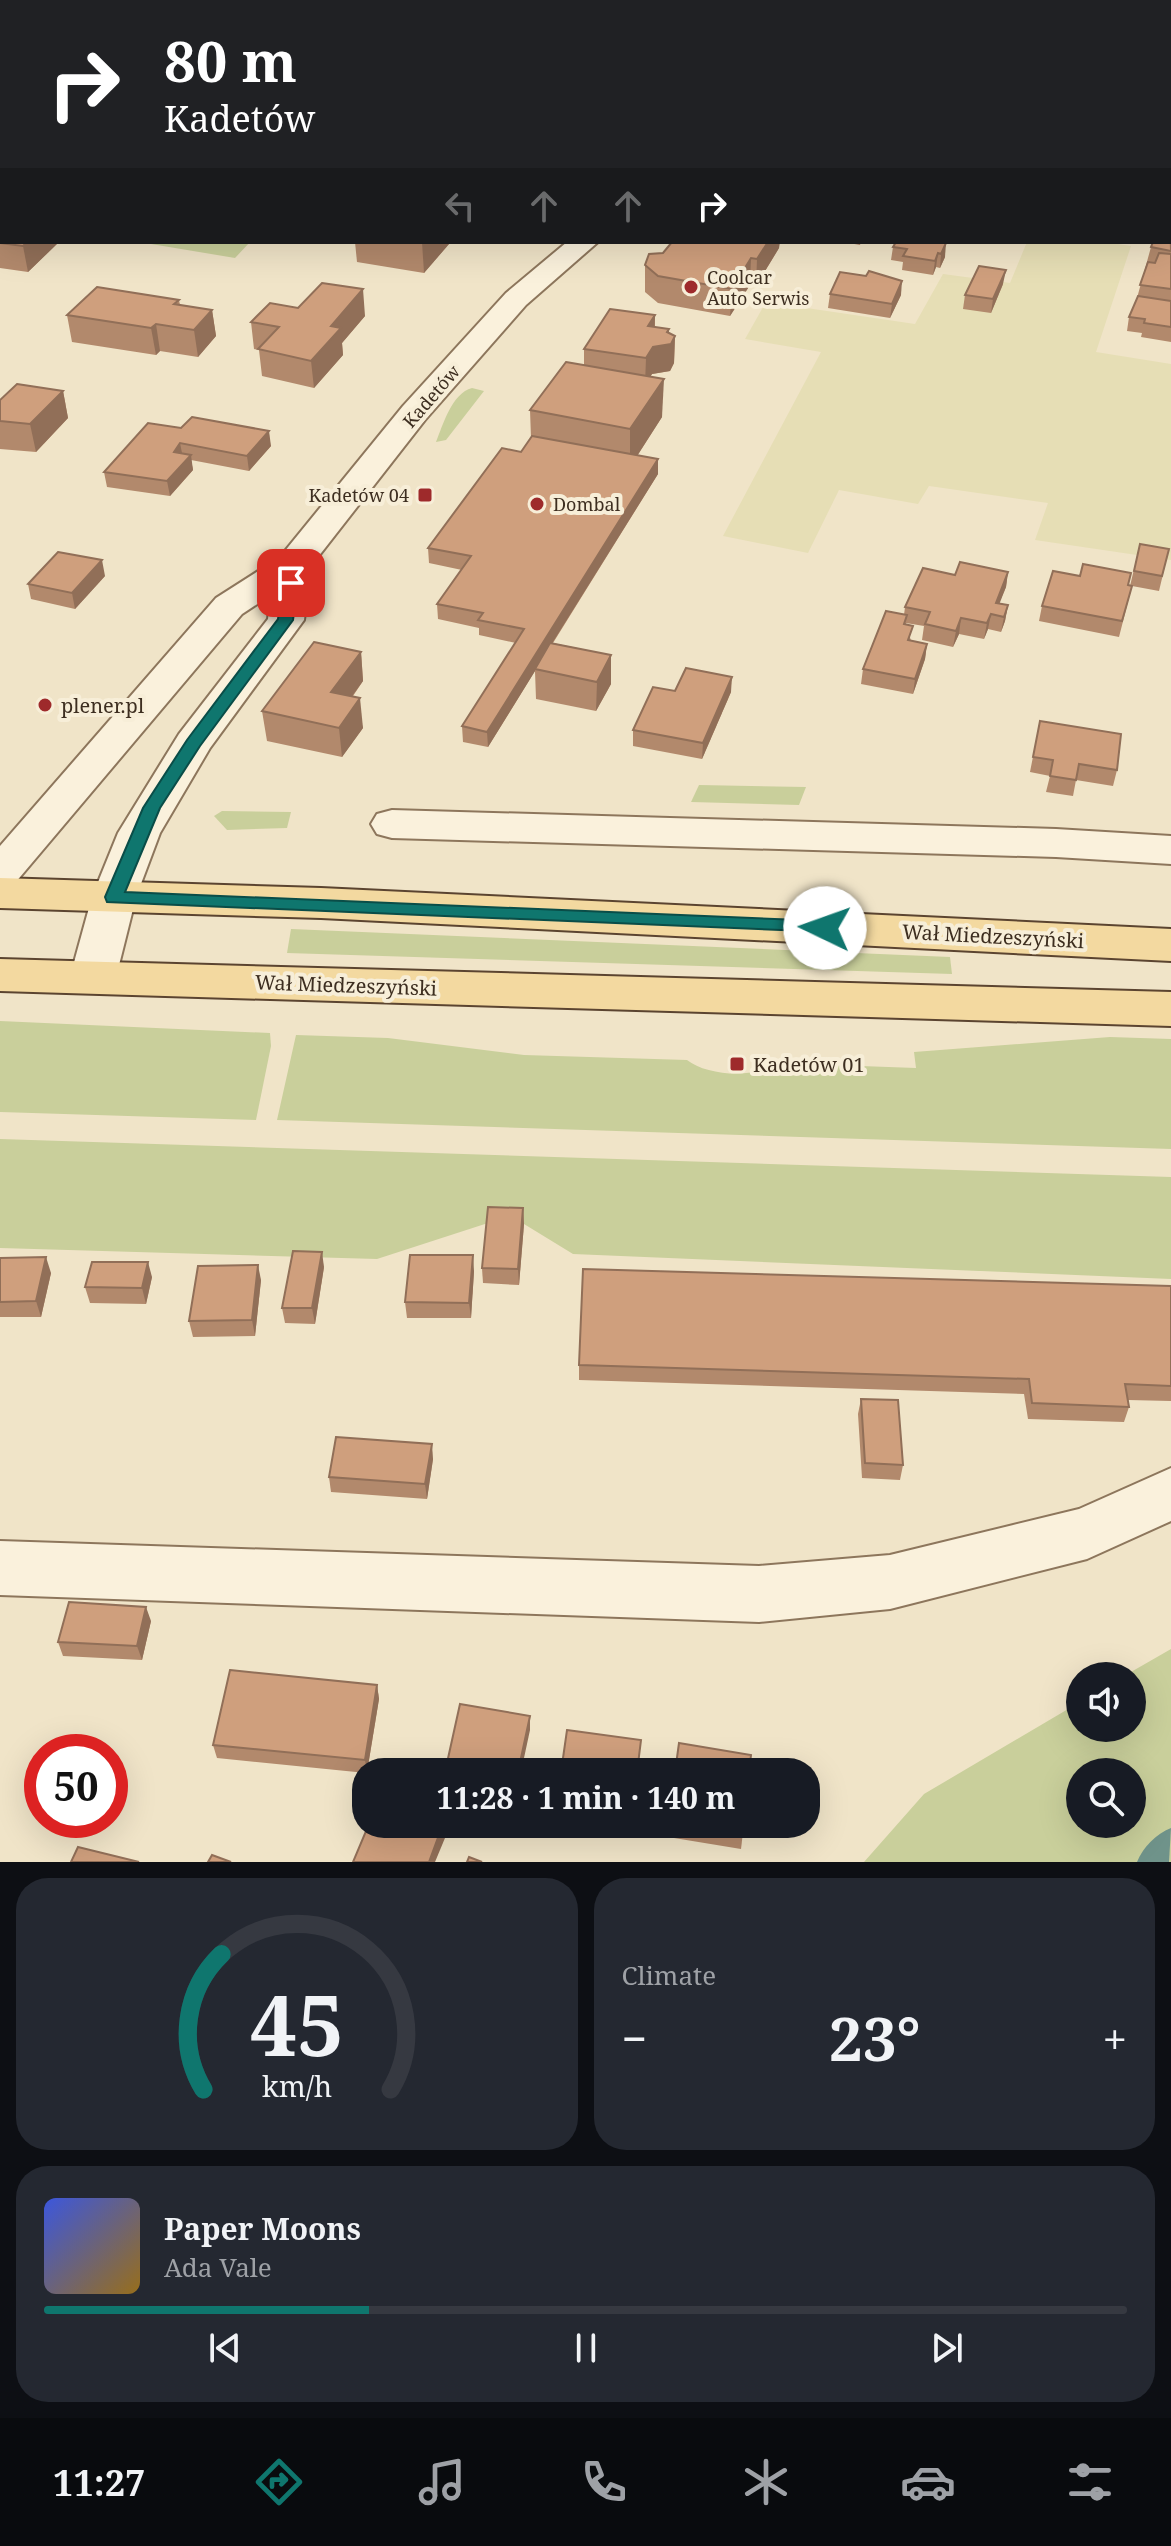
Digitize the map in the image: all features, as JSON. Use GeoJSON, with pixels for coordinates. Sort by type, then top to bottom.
{"type":"FeatureCollection","features":[{"type":"Feature","properties":{"kind":"main road","name":"Wał Miedzeszyński"},"geometry":{"type":"LineString","coordinates":[[0,893],[321,903],[1171,945]]}},
{"type":"Feature","properties":{"kind":"main road","name":"Wał Miedzeszyński"},"geometry":{"type":"LineString","coordinates":[[0,975],[1171,1009]]}},
{"type":"Feature","properties":{"kind":"street","name":"Kadetów"},"geometry":{"type":"LineString","coordinates":[[0,873],[229,606],[293,565],[414,413],[507,310],[582,244]]}},
{"type":"Feature","properties":{"kind":"street"},"geometry":{"type":"LineString","coordinates":[[93,977],[114,897],[152,808],[193,743],[286,620],[293,565]]}},
{"type":"Feature","properties":{"kind":"street"},"geometry":{"type":"LineString","coordinates":[[392,824],[1056,843],[1171,850]]}},
{"type":"Feature","properties":{"kind":"street"},"geometry":{"type":"LineString","coordinates":[[0,1568],[759,1594],[890,1582],[1087,1533],[1171,1493]]}},
{"type":"Feature","properties":{"kind":"shaded area"},"geometry":{"type":"Polygon","coordinates":[[[1026,244],[1131,246],[1096,352],[1171,364],[1171,560],[1035,540],[1048,503],[929,486],[918,504],[839,490],[808,553],[723,536],[821,352],[745,339],[766,302],[915,324],[943,274],[1010,283],[1026,244]]]}},
{"type":"Feature","properties":{"kind":"green space"},"geometry":{"type":"Polygon","coordinates":[[[151,244],[248,244],[235,258],[151,244]]]}},
{"type":"Feature","properties":{"kind":"green space"},"geometry":{"type":"Polygon","coordinates":[[[472,388],[484,391],[446,440],[436,442],[454,403],[472,388]]]}},
{"type":"Feature","properties":{"kind":"green space"},"geometry":{"type":"Polygon","coordinates":[[[699,785],[806,787],[799,805],[691,802],[699,785]]]}},
{"type":"Feature","properties":{"kind":"green space"},"geometry":{"type":"Polygon","coordinates":[[[222,811],[291,812],[287,828],[227,830],[214,816],[222,811]]]}},
{"type":"Feature","properties":{"kind":"green space"},"geometry":{"type":"Polygon","coordinates":[[[291,929],[950,957],[952,974],[287,953],[291,929]]]}},
{"type":"Feature","properties":{"kind":"green space"},"geometry":{"type":"Polygon","coordinates":[[[0,1021],[270,1033],[271,1046],[256,1120],[0,1112],[0,1021]]]}},
{"type":"Feature","properties":{"kind":"green space"},"geometry":{"type":"Polygon","coordinates":[[[296,1035],[388,1038],[524,1055],[687,1060],[707,1069],[732,1074],[757,1072],[777,1063],[916,1068],[914,1052],[1110,1037],[1171,1039],[1171,1149],[277,1120],[296,1035]]]}},
{"type":"Feature","properties":{"kind":"green space"},"geometry":{"type":"Polygon","coordinates":[[[0,1139],[1171,1177],[1171,1279],[573,1254],[524,1224],[488,1223],[377,1259],[0,1248],[0,1139]]]}},
{"type":"Feature","properties":{"kind":"green space"},"geometry":{"type":"Polygon","coordinates":[[[1171,1649],[1171,1862],[864,1862],[924,1794],[1066,1710],[1066,1742],[1146,1742],[1146,1663],[1171,1649]]]}},
{"type":"Feature","properties":{"kind":"building"},"geometry":{"type":"Polygon","coordinates":[[[670,244],[767,244],[757,259],[751,258],[732,289],[658,276],[645,265],[649,254],[663,253],[670,244]]]}},
{"type":"Feature","properties":{"kind":"building"},"geometry":{"type":"Polygon","coordinates":[[[895,244],[946,244],[935,261],[903,256],[907,249],[893,247],[895,244]]]}},
{"type":"Feature","properties":{"kind":"building"},"geometry":{"type":"Polygon","coordinates":[[[1152,244],[1171,244],[1171,251],[1151,247],[1152,244]]]}},
{"type":"Feature","properties":{"kind":"building"},"geometry":{"type":"Polygon","coordinates":[[[1159,253],[1171,254],[1171,289],[1140,285],[1148,262],[1155,263],[1159,253]]]}},
{"type":"Feature","properties":{"kind":"building"},"geometry":{"type":"Polygon","coordinates":[[[979,266],[1006,270],[993,299],[965,295],[979,266]]]}},
{"type":"Feature","properties":{"kind":"building"},"geometry":{"type":"Polygon","coordinates":[[[869,271],[902,281],[892,304],[830,294],[840,272],[866,276],[869,271]]]}},
{"type":"Feature","properties":{"kind":"building"},"geometry":{"type":"Polygon","coordinates":[[[322,283],[363,289],[331,326],[341,328],[311,361],[258,349],[279,327],[251,322],[270,303],[298,308],[322,283]]]}},
{"type":"Feature","properties":{"kind":"building"},"geometry":{"type":"Polygon","coordinates":[[[97,287],[179,300],[174,304],[212,310],[194,330],[156,324],[151,328],[67,315],[97,287]]]}},
{"type":"Feature","properties":{"kind":"building"},"geometry":{"type":"Polygon","coordinates":[[[1138,296],[1171,301],[1171,327],[1129,317],[1138,296]]]}},
{"type":"Feature","properties":{"kind":"building"},"geometry":{"type":"Polygon","coordinates":[[[610,309],[655,315],[648,326],[669,329],[667,332],[675,336],[671,344],[653,347],[646,358],[584,349],[610,309]]]}},
{"type":"Feature","properties":{"kind":"building"},"geometry":{"type":"Polygon","coordinates":[[[566,362],[664,379],[630,429],[530,410],[566,362]]]}},
{"type":"Feature","properties":{"kind":"building"},"geometry":{"type":"Polygon","coordinates":[[[17,384],[63,391],[30,424],[0,421],[0,400],[17,384]]]}},
{"type":"Feature","properties":{"kind":"building"},"geometry":{"type":"Polygon","coordinates":[[[192,417],[269,431],[247,456],[180,443],[174,452],[191,455],[167,481],[104,472],[148,423],[181,428],[192,417]]]}},
{"type":"Feature","properties":{"kind":"building"},"geometry":{"type":"Polygon","coordinates":[[[532,436],[658,459],[487,732],[462,726],[524,629],[478,620],[483,613],[437,604],[471,556],[428,548],[502,448],[521,452],[532,436]]]}},
{"type":"Feature","properties":{"kind":"building"},"geometry":{"type":"Polygon","coordinates":[[[1140,544],[1169,549],[1162,576],[1134,571],[1140,544]]]}},
{"type":"Feature","properties":{"kind":"building"},"geometry":{"type":"Polygon","coordinates":[[[58,552],[102,560],[72,593],[28,584],[58,552]]]}},
{"type":"Feature","properties":{"kind":"building"},"geometry":{"type":"Polygon","coordinates":[[[960,562],[1008,572],[996,603],[1008,605],[1004,617],[991,614],[987,623],[961,618],[956,631],[925,624],[930,612],[905,607],[923,568],[955,575],[960,562]]]}},
{"type":"Feature","properties":{"kind":"building"},"geometry":{"type":"Polygon","coordinates":[[[1083,564],[1131,573],[1128,585],[1132,586],[1122,621],[1042,606],[1053,571],[1080,576],[1083,564]]]}},
{"type":"Feature","properties":{"kind":"building"},"geometry":{"type":"Polygon","coordinates":[[[886,611],[907,615],[904,624],[913,626],[908,640],[927,644],[915,679],[863,669],[886,611]]]}},
{"type":"Feature","properties":{"kind":"building"},"geometry":{"type":"Polygon","coordinates":[[[314,642],[361,652],[331,692],[360,698],[339,728],[262,711],[314,642]]]}},
{"type":"Feature","properties":{"kind":"building"},"geometry":{"type":"Polygon","coordinates":[[[550,643],[611,655],[597,682],[535,669],[550,643]]]}},
{"type":"Feature","properties":{"kind":"building"},"geometry":{"type":"Polygon","coordinates":[[[686,668],[732,677],[703,743],[633,730],[653,687],[675,691],[686,668]]]}},
{"type":"Feature","properties":{"kind":"building"},"geometry":{"type":"Polygon","coordinates":[[[1040,721],[1121,734],[1117,770],[1079,764],[1076,780],[1050,776],[1053,760],[1033,757],[1040,721]]]}},
{"type":"Feature","properties":{"kind":"building"},"geometry":{"type":"Polygon","coordinates":[[[488,1207],[523,1208],[518,1269],[482,1268],[488,1207]]]}},
{"type":"Feature","properties":{"kind":"building"},"geometry":{"type":"Polygon","coordinates":[[[293,1251],[322,1252],[312,1308],[282,1308],[293,1251]]]}},
{"type":"Feature","properties":{"kind":"building"},"geometry":{"type":"Polygon","coordinates":[[[410,1255],[473,1255],[469,1303],[405,1302],[410,1255]]]}},
{"type":"Feature","properties":{"kind":"building"},"geometry":{"type":"Polygon","coordinates":[[[46,1257],[36,1301],[0,1302],[0,1258],[46,1257]]]}},
{"type":"Feature","properties":{"kind":"building"},"geometry":{"type":"Polygon","coordinates":[[[92,1262],[148,1262],[142,1288],[85,1287],[92,1262]]]}},
{"type":"Feature","properties":{"kind":"building"},"geometry":{"type":"Polygon","coordinates":[[[258,1265],[252,1320],[189,1321],[198,1266],[258,1265]]]}},
{"type":"Feature","properties":{"kind":"building"},"geometry":{"type":"Polygon","coordinates":[[[583,1269],[1171,1286],[1171,1386],[1125,1384],[1129,1407],[1032,1403],[1029,1379],[579,1365],[583,1269]]]}},
{"type":"Feature","properties":{"kind":"building"},"geometry":{"type":"Polygon","coordinates":[[[861,1399],[898,1400],[903,1465],[865,1463],[861,1399]]]}},
{"type":"Feature","properties":{"kind":"building"},"geometry":{"type":"Polygon","coordinates":[[[336,1437],[432,1444],[425,1484],[329,1477],[336,1437]]]}},
{"type":"Feature","properties":{"kind":"building"},"geometry":{"type":"Polygon","coordinates":[[[69,1602],[146,1607],[137,1646],[58,1642],[69,1602]]]}},
{"type":"Feature","properties":{"kind":"building"},"geometry":{"type":"Polygon","coordinates":[[[230,1670],[377,1685],[365,1758],[213,1745],[230,1670]]]}},
{"type":"Feature","properties":{"kind":"building"},"geometry":{"type":"Polygon","coordinates":[[[460,1704],[530,1716],[521,1758],[448,1758],[460,1704]]]}},
{"type":"Feature","properties":{"kind":"building"},"geometry":{"type":"Polygon","coordinates":[[[567,1730],[641,1740],[639,1758],[563,1758],[567,1730]]]}},
{"type":"Feature","properties":{"kind":"building"},"geometry":{"type":"Polygon","coordinates":[[[679,1743],[751,1755],[751,1758],[677,1758],[679,1743]]]}},
{"type":"Feature","properties":{"kind":"building"},"geometry":{"type":"Polygon","coordinates":[[[363,1838],[438,1838],[429,1862],[353,1862],[363,1838]]]}},
{"type":"Feature","properties":{"kind":"building"},"geometry":{"type":"Polygon","coordinates":[[[78,1847],[139,1862],[71,1862],[78,1847]]]}},
{"type":"Feature","properties":{"kind":"building"},"geometry":{"type":"Polygon","coordinates":[[[212,1855],[231,1862],[208,1862],[212,1855]]]}},
{"type":"Feature","properties":{"kind":"waterway"},"geometry":{"type":"LineString","coordinates":[[1150,1862],[1171,1841]]}},
{"type":"Feature","properties":{"kind":"place","name":"Coolcar Auto Serwis"},"geometry":{"type":"Point","coordinates":[691,287]}},
{"type":"Feature","properties":{"kind":"place","name":"Kadetów 04"},"geometry":{"type":"Point","coordinates":[425,495]}},
{"type":"Feature","properties":{"kind":"place","name":"Dombal"},"geometry":{"type":"Point","coordinates":[537,504]}},
{"type":"Feature","properties":{"kind":"place","name":"plener.pl"},"geometry":{"type":"Point","coordinates":[45,705]}},
{"type":"Feature","properties":{"kind":"place","name":"Kadetów 01"},"geometry":{"type":"Point","coordinates":[737,1064]}},
{"type":"Feature","properties":{"kind":"route"},"geometry":{"type":"LineString","coordinates":[[291,583],[286,620],[193,743],[152,808],[114,897],[321,903],[825,928]]}}]}
